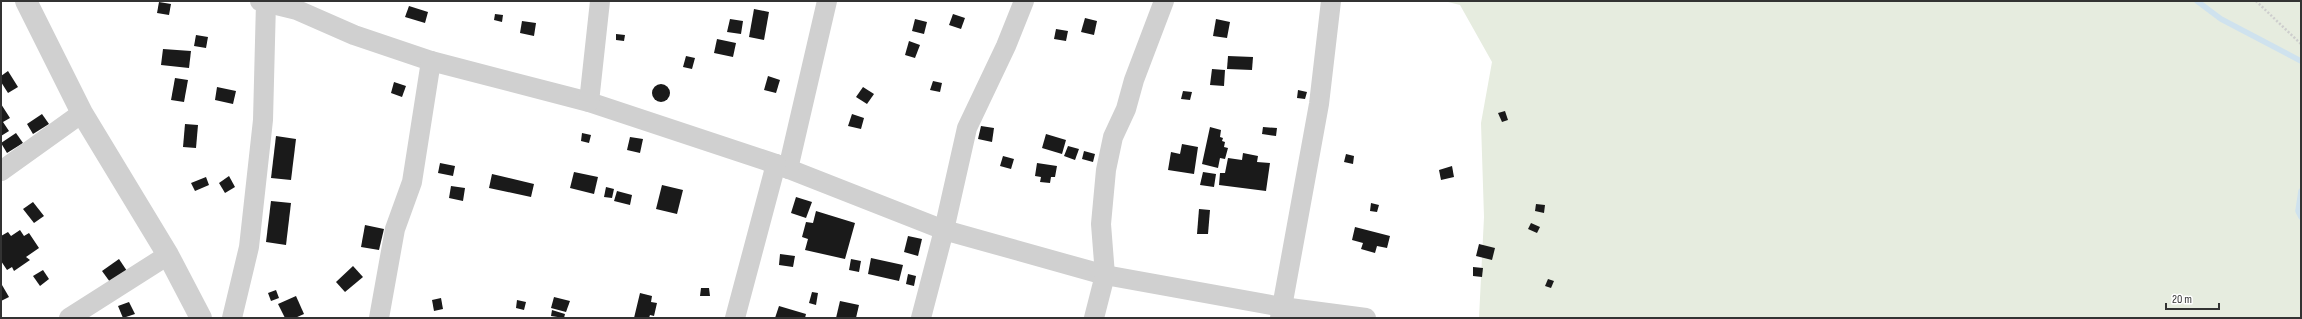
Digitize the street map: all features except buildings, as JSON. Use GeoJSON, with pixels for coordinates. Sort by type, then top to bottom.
{"type":"FeatureCollection","features":[{"type":"Feature","properties":{"kind":"street"},"geometry":{"type":"LineString","coordinates":[[26,1],[82,113],[168,255],[201,318]]}},
{"type":"Feature","properties":{"kind":"street"},"geometry":{"type":"LineString","coordinates":[[588,102],[600,1]]}},
{"type":"Feature","properties":{"kind":"street"},"geometry":{"type":"LineString","coordinates":[[735,318],[782,166],[827,1]]}},
{"type":"Feature","properties":{"kind":"street"},"geometry":{"type":"LineString","coordinates":[[921,318],[944,230],[966,128],[1006,46],[1024,1]]}},
{"type":"Feature","properties":{"kind":"street"},"geometry":{"type":"LineString","coordinates":[[1094,318],[1105,274],[1101,224],[1106,170],[1113,137],[1126,109],[1144,52],[1164,1]]}},
{"type":"Feature","properties":{"kind":"street"},"geometry":{"type":"LineString","coordinates":[[1281,313],[1319,104],[1330,1]]}},
{"type":"Feature","properties":{"kind":"street"},"geometry":{"type":"LineString","coordinates":[[232,318],[249,247],[263,120],[263,2],[297,10],[354,35],[431,62],[588,102],[782,166],[944,230],[1105,274],[1281,313],[1366,318]]}},
{"type":"Feature","properties":{"kind":"street"},"geometry":{"type":"LineString","coordinates":[[379,318],[395,229],[412,182],[431,62]]}},
{"type":"Feature","properties":{"kind":"street"},"geometry":{"type":"LineString","coordinates":[[1,171],[82,113]]}},
{"type":"Feature","properties":{"kind":"street"},"geometry":{"type":"LineString","coordinates":[[69,318],[168,255]]}},
{"type":"Feature","properties":{"kind":"path"},"geometry":{"type":"LineString","coordinates":[[2256,2],[2301,44]]}},
{"type":"Feature","properties":{"kind":"shaded area"},"geometry":{"type":"Polygon","coordinates":[[[1444,1],[2301,1],[2301,318],[1479,318],[1484,217],[1481,123],[1492,62],[1460,5],[1444,1]]]}},
{"type":"Feature","properties":{"kind":"waterway"},"geometry":{"type":"LineString","coordinates":[[2197,1],[2221,19],[2301,61]]}},
{"type":"Feature","properties":{"kind":"waterway"},"geometry":{"type":"LineString","coordinates":[[2301,191],[2298,211],[2301,217]]}}]}
